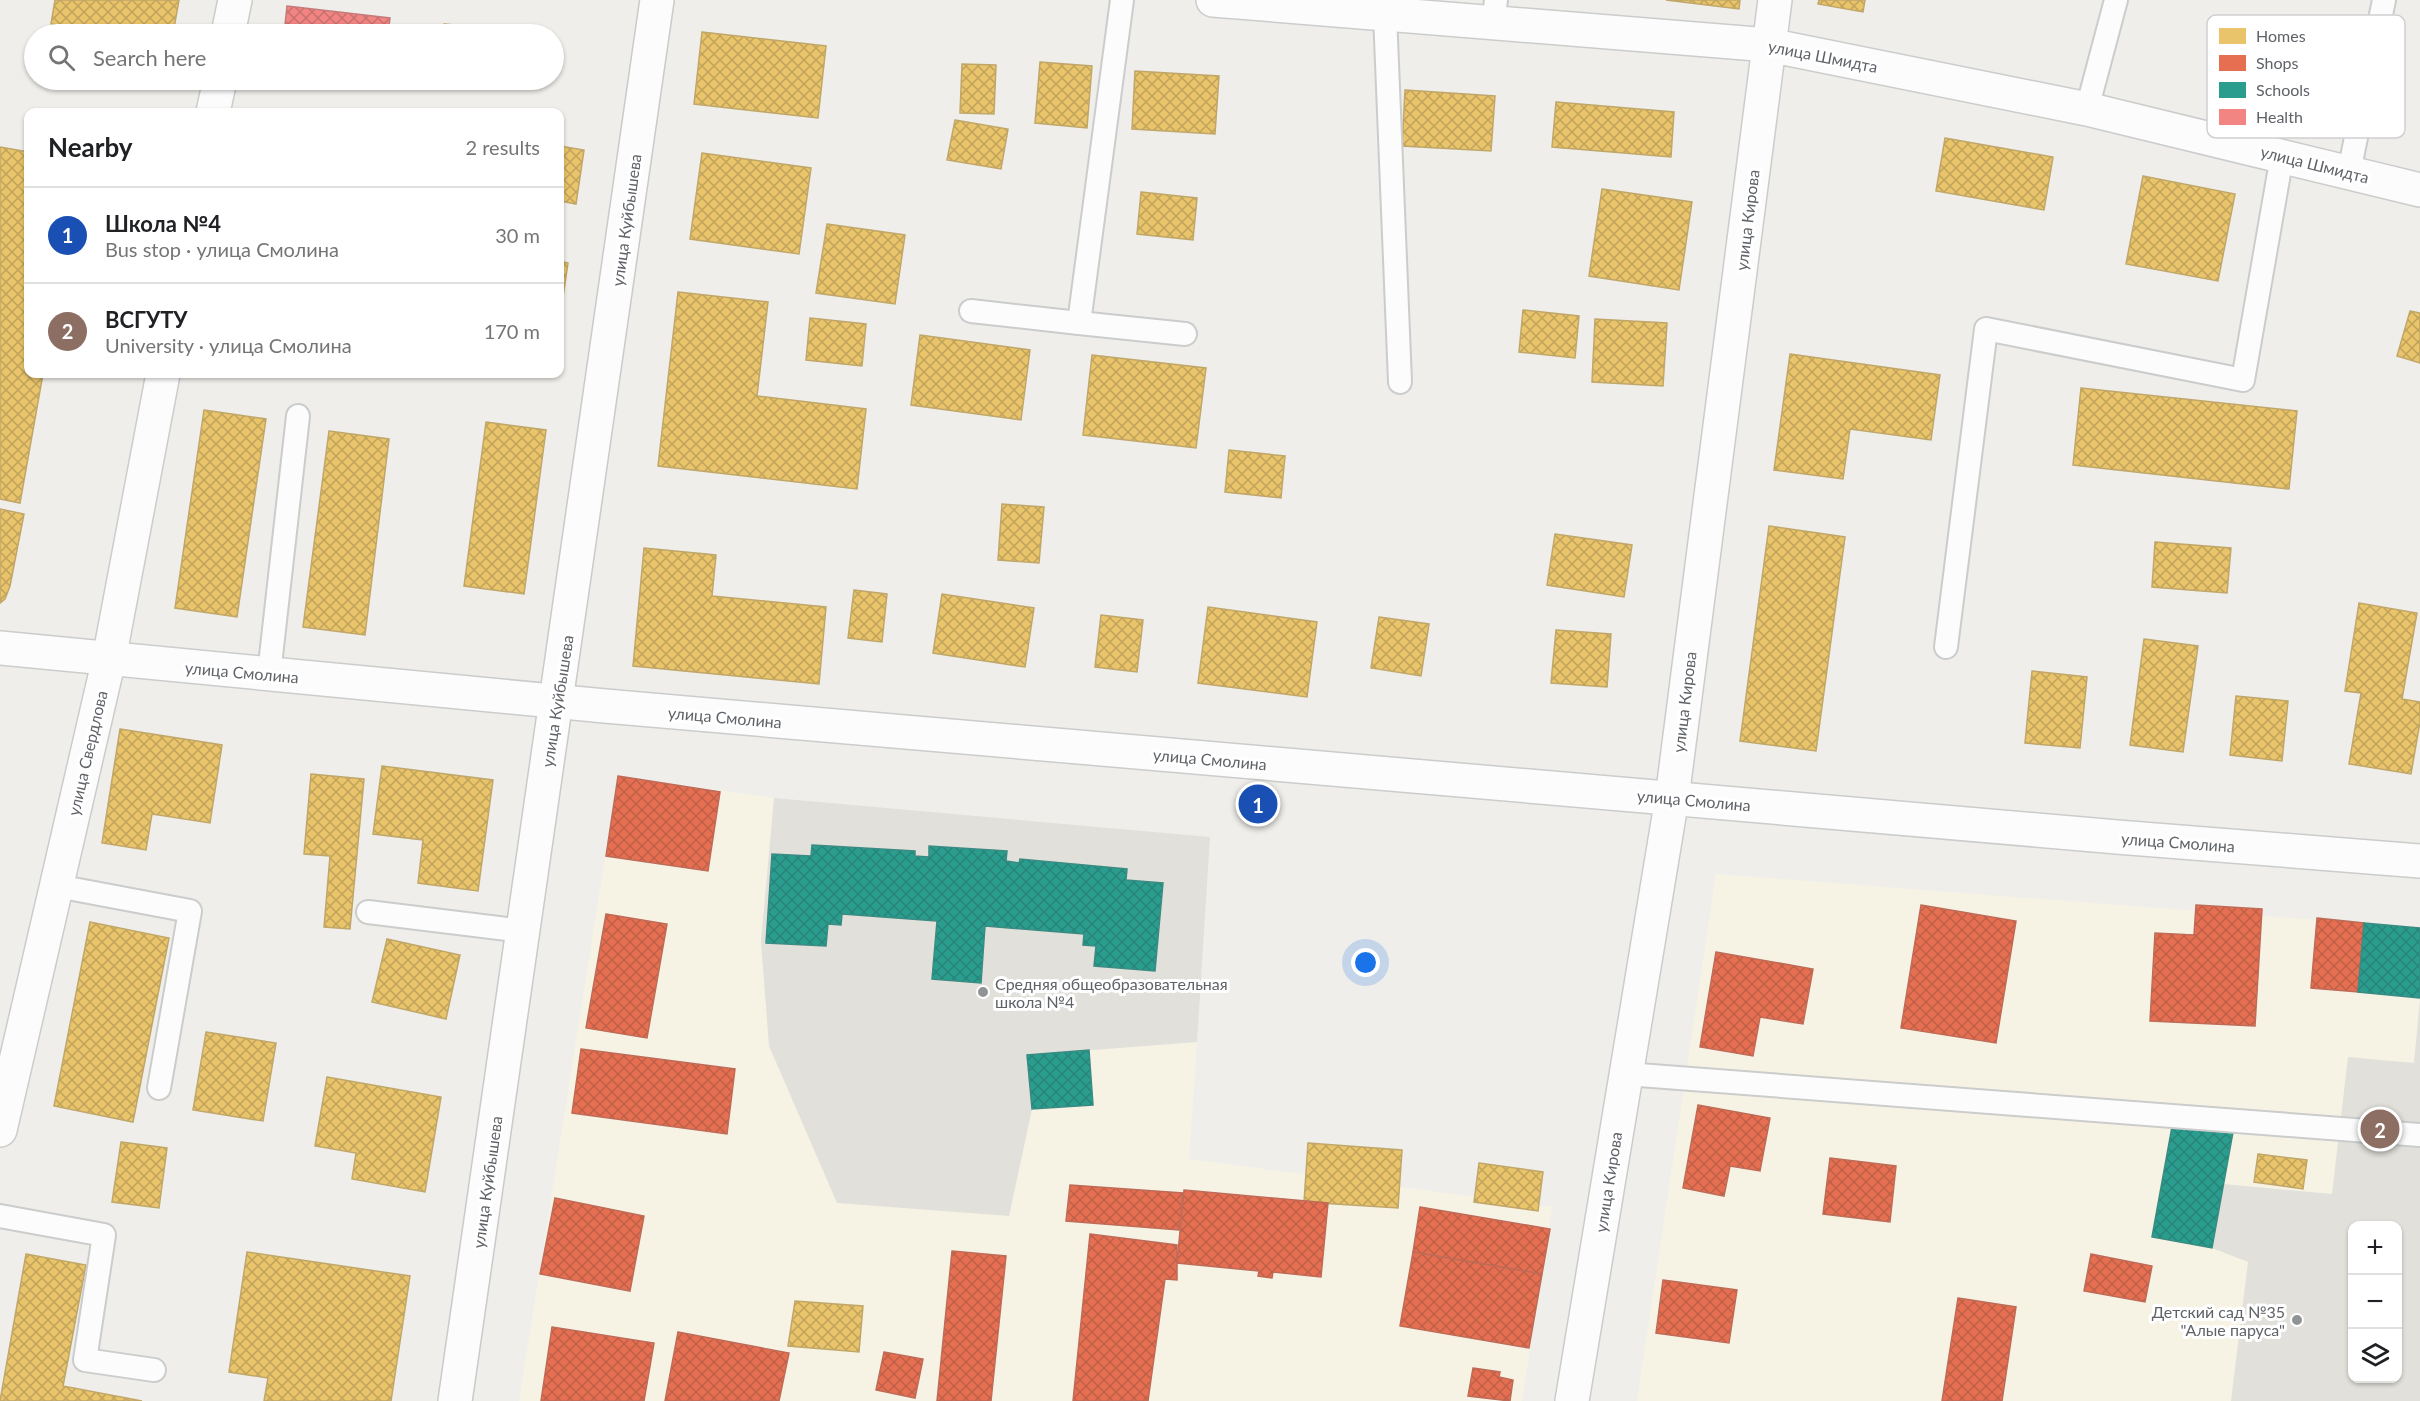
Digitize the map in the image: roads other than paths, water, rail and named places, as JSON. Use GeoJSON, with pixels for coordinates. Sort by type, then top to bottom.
{"type":"FeatureCollection","features":[{"type":"Feature","properties":{"kind":"street"},"geometry":{"type":"LineString","coordinates":[[230,24],[235,0]]}},
{"type":"Feature","properties":{"kind":"street","name":"улица Куйбышева"},"geometry":{"type":"LineString","coordinates":[[455,1401],[657,0]]}},
{"type":"Feature","properties":{"kind":"street","name":"улица Шмидта"},"geometry":{"type":"LineString","coordinates":[[1213,0],[1385,14],[1494,11],[1769,45],[2087,109],[2207,138]]}},
{"type":"Feature","properties":{"kind":"street","name":"улица Кирова"},"geometry":{"type":"LineString","coordinates":[[1572,1401],[1672,798],[1775,0]]}},
{"type":"Feature","properties":{"kind":"street"},"geometry":{"type":"LineString","coordinates":[[214,108],[218,90]]}},
{"type":"Feature","properties":{"kind":"street","name":"улица Шмидта"},"geometry":{"type":"LineString","coordinates":[[2207,138],[2420,190]]}},
{"type":"Feature","properties":{"kind":"street","name":"улица Свердлова"},"geometry":{"type":"LineString","coordinates":[[0,1130],[109,659],[162,378]]}},
{"type":"Feature","properties":{"kind":"street","name":"улица Смолина"},"geometry":{"type":"LineString","coordinates":[[0,648],[617,707],[2117,837],[2420,861]]}},
{"type":"Feature","properties":{"kind":"lane"},"geometry":{"type":"LineString","coordinates":[[1079,323],[1122,0]]}},
{"type":"Feature","properties":{"kind":"lane"},"geometry":{"type":"LineString","coordinates":[[2087,109],[2116,0]]}},
{"type":"Feature","properties":{"kind":"lane"},"geometry":{"type":"LineString","coordinates":[[2381,15],[2384,0]]}},
{"type":"Feature","properties":{"kind":"lane"},"geometry":{"type":"LineString","coordinates":[[1385,14],[1400,382]]}},
{"type":"Feature","properties":{"kind":"lane"},"geometry":{"type":"LineString","coordinates":[[2349,172],[2356,138]]}},
{"type":"Feature","properties":{"kind":"lane"},"geometry":{"type":"LineString","coordinates":[[1946,647],[1986,329],[2243,380],[2282,156]]}},
{"type":"Feature","properties":{"kind":"lane"},"geometry":{"type":"LineString","coordinates":[[971,311],[1185,334]]}},
{"type":"Feature","properties":{"kind":"lane"},"geometry":{"type":"LineString","coordinates":[[269,674],[298,416]]}},
{"type":"Feature","properties":{"kind":"lane"},"geometry":{"type":"LineString","coordinates":[[57,886],[190,911],[159,1088]]}},
{"type":"Feature","properties":{"kind":"lane"},"geometry":{"type":"LineString","coordinates":[[368,912],[523,931]]}},
{"type":"Feature","properties":{"kind":"lane"},"geometry":{"type":"LineString","coordinates":[[1626,1074],[2420,1136]]}},
{"type":"Feature","properties":{"kind":"lane"},"geometry":{"type":"LineString","coordinates":[[0,1216],[104,1235],[85,1360],[154,1370]]}},
{"type":"Feature","properties":{"kind":"place","name":"Школа №4"},"geometry":{"type":"Point","coordinates":[1258,804]}},
{"type":"Feature","properties":{"kind":"place","name":"Средняя общеобразовательная школа №4"},"geometry":{"type":"Point","coordinates":[983,992]}},
{"type":"Feature","properties":{"kind":"place","name":"ВСГУТУ"},"geometry":{"type":"Point","coordinates":[2380,1129]}},
{"type":"Feature","properties":{"kind":"place","name":"Детский сад №35 \"Алые паруса\""},"geometry":{"type":"Point","coordinates":[2297,1320]}}]}
